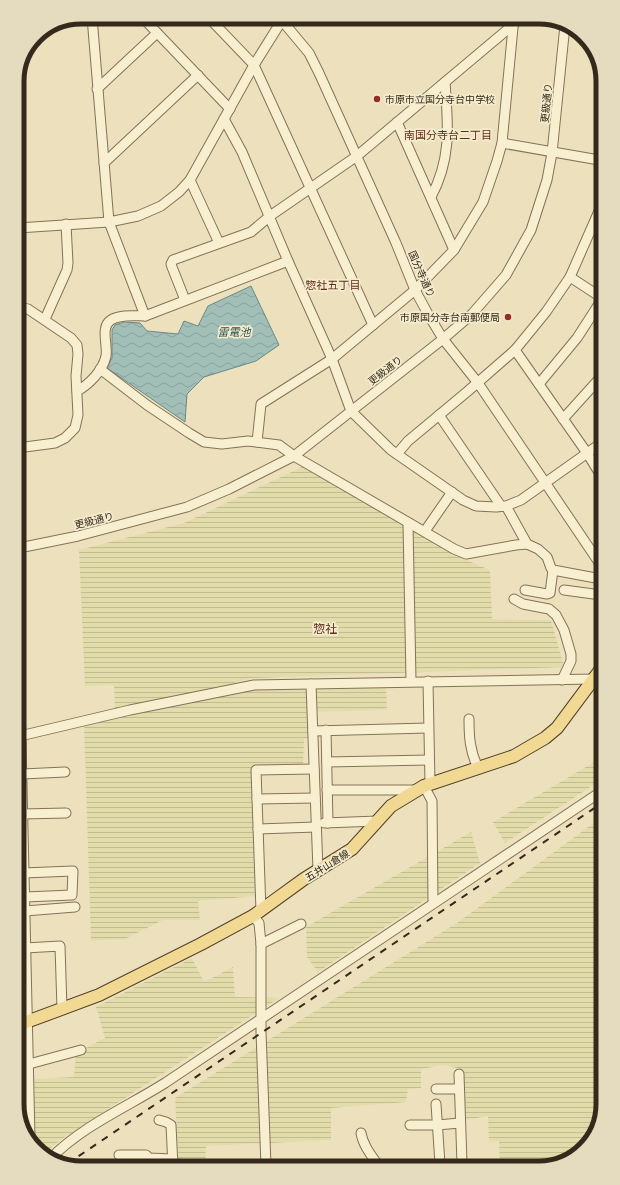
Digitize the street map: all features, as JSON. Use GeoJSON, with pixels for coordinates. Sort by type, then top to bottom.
{"type":"FeatureCollection","features":[{"type":"Feature","properties":{"kind":"main road","name":"五井山倉線"},"geometry":{"type":"LineString","coordinates":[[25,1023],[99,995],[201,944],[257,913],[318,870],[352,849],[391,806],[423,786],[514,756],[545,738],[557,728],[596,680]]}},
{"type":"Feature","properties":{"kind":"street"},"geometry":{"type":"LineString","coordinates":[[93,24],[108,222],[145,316]]}},
{"type":"Feature","properties":{"kind":"street"},"geometry":{"type":"LineString","coordinates":[[149,24],[230,109]]}},
{"type":"Feature","properties":{"kind":"street"},"geometry":{"type":"LineString","coordinates":[[215,24],[254,65],[373,325]]}},
{"type":"Feature","properties":{"kind":"street"},"geometry":{"type":"LineString","coordinates":[[24,228],[108,222],[138,216],[161,206],[179,192],[190,180],[278,24]]}},
{"type":"Feature","properties":{"kind":"street","name":"国分寺通り"},"geometry":{"type":"LineString","coordinates":[[286,24],[309,53],[357,156],[415,290],[443,339],[478,383],[596,558]]}},
{"type":"Feature","properties":{"kind":"street"},"geometry":{"type":"LineString","coordinates":[[185,300],[171,264],[173,260],[251,232],[270,216],[357,156],[445,82],[511,24]]}},
{"type":"Feature","properties":{"kind":"street"},"geometry":{"type":"LineString","coordinates":[[257,442],[261,404],[332,359],[415,290],[454,250],[484,202],[502,143],[514,24]]}},
{"type":"Feature","properties":{"kind":"street","name":"更級通り"},"geometry":{"type":"LineString","coordinates":[[24,547],[78,536],[187,507],[229,489],[294,456],[443,339],[472,314],[506,275],[531,230],[547,180],[552,153],[564,30]]}},
{"type":"Feature","properties":{"kind":"street"},"geometry":{"type":"LineString","coordinates":[[98,89],[157,33]]}},
{"type":"Feature","properties":{"kind":"street"},"geometry":{"type":"LineString","coordinates":[[104,162],[198,75]]}},
{"type":"Feature","properties":{"kind":"street"},"geometry":{"type":"LineString","coordinates":[[431,197],[445,157],[448,131],[445,82]]}},
{"type":"Feature","properties":{"kind":"street"},"geometry":{"type":"LineString","coordinates":[[224,119],[242,152],[270,216],[288,261],[332,359],[351,411],[391,450],[452,492],[476,506],[504,506],[522,500],[596,447]]}},
{"type":"Feature","properties":{"kind":"street"},"geometry":{"type":"LineString","coordinates":[[397,122],[454,250]]}},
{"type":"Feature","properties":{"kind":"street"},"geometry":{"type":"LineString","coordinates":[[502,143],[596,160]]}},
{"type":"Feature","properties":{"kind":"street"},"geometry":{"type":"LineString","coordinates":[[190,180],[219,243]]}},
{"type":"Feature","properties":{"kind":"street"},"geometry":{"type":"LineString","coordinates":[[397,454],[408,441],[478,383],[514,350],[546,312],[570,277],[596,218]]}},
{"type":"Feature","properties":{"kind":"street"},"geometry":{"type":"LineString","coordinates":[[45,319],[67,270],[66,224]]}},
{"type":"Feature","properties":{"kind":"street"},"geometry":{"type":"LineString","coordinates":[[77,391],[100,369],[106,356],[106,330],[109,321],[117,317],[145,316],[288,261]]}},
{"type":"Feature","properties":{"kind":"street"},"geometry":{"type":"LineString","coordinates":[[570,277],[596,294]]}},
{"type":"Feature","properties":{"kind":"street"},"geometry":{"type":"LineString","coordinates":[[24,308],[45,319],[71,338],[77,345],[78,354],[76,376],[77,424],[72,433],[55,442],[24,448]]}},
{"type":"Feature","properties":{"kind":"street"},"geometry":{"type":"LineString","coordinates":[[539,384],[578,338],[596,309]]}},
{"type":"Feature","properties":{"kind":"street"},"geometry":{"type":"LineString","coordinates":[[514,350],[596,468]]}},
{"type":"Feature","properties":{"kind":"street"},"geometry":{"type":"LineString","coordinates":[[100,369],[148,405],[188,433],[204,442],[222,444],[248,441],[279,445],[294,456],[408,524],[425,531],[454,549],[466,554],[527,544]]}},
{"type":"Feature","properties":{"kind":"street"},"geometry":{"type":"LineString","coordinates":[[563,419],[596,382]]}},
{"type":"Feature","properties":{"kind":"street"},"geometry":{"type":"LineString","coordinates":[[439,415],[504,506],[527,544],[547,557],[553,570],[550,593],[547,594],[525,590]]}},
{"type":"Feature","properties":{"kind":"street"},"geometry":{"type":"LineString","coordinates":[[425,531],[452,492]]}},
{"type":"Feature","properties":{"kind":"street"},"geometry":{"type":"LineString","coordinates":[[408,524],[411,682]]}},
{"type":"Feature","properties":{"kind":"street"},"geometry":{"type":"LineString","coordinates":[[553,570],[596,578]]}},
{"type":"Feature","properties":{"kind":"street"},"geometry":{"type":"LineString","coordinates":[[564,590],[596,594]]}},
{"type":"Feature","properties":{"kind":"street"},"geometry":{"type":"LineString","coordinates":[[514,599],[523,604],[549,609],[556,614],[564,630],[571,654],[571,661],[562,680]]}},
{"type":"Feature","properties":{"kind":"street"},"geometry":{"type":"LineString","coordinates":[[24,735],[130,710],[254,685],[562,680],[596,676]]}},
{"type":"Feature","properties":{"kind":"street"},"geometry":{"type":"LineString","coordinates":[[428,681],[429,760],[423,786],[432,800],[433,902]]}},
{"type":"Feature","properties":{"kind":"street"},"geometry":{"type":"LineString","coordinates":[[311,684],[318,870]]}},
{"type":"Feature","properties":{"kind":"street"},"geometry":{"type":"LineString","coordinates":[[469,719],[469,742],[472,756],[478,768]]}},
{"type":"Feature","properties":{"kind":"street"},"geometry":{"type":"LineString","coordinates":[[313,731],[428,728]]}},
{"type":"Feature","properties":{"kind":"street"},"geometry":{"type":"LineString","coordinates":[[326,730],[328,823]]}},
{"type":"Feature","properties":{"kind":"street"},"geometry":{"type":"LineString","coordinates":[[327,762],[429,760]]}},
{"type":"Feature","properties":{"kind":"street"},"geometry":{"type":"LineString","coordinates":[[266,1161],[261,1019],[261,944],[257,913],[258,829],[256,770],[314,769]]}},
{"type":"Feature","properties":{"kind":"street"},"geometry":{"type":"LineString","coordinates":[[24,774],[65,772]]}},
{"type":"Feature","properties":{"kind":"street"},"geometry":{"type":"LineString","coordinates":[[327,790],[423,786]]}},
{"type":"Feature","properties":{"kind":"street"},"geometry":{"type":"LineString","coordinates":[[55,1154],[64,1145],[127,1104],[165,1083],[433,902],[596,795]]}},
{"type":"Feature","properties":{"kind":"street"},"geometry":{"type":"LineString","coordinates":[[257,799],[315,798]]}},
{"type":"Feature","properties":{"kind":"street"},"geometry":{"type":"LineString","coordinates":[[24,814],[66,813]]}},
{"type":"Feature","properties":{"kind":"street"},"geometry":{"type":"LineString","coordinates":[[258,829],[316,826],[328,823],[378,821]]}},
{"type":"Feature","properties":{"kind":"street"},"geometry":{"type":"LineString","coordinates":[[25,897],[72,895],[73,871],[24,873],[25,1023],[30,1129]]}},
{"type":"Feature","properties":{"kind":"street"},"geometry":{"type":"LineString","coordinates":[[25,911],[75,907]]}},
{"type":"Feature","properties":{"kind":"street"},"geometry":{"type":"LineString","coordinates":[[261,944],[301,924]]}},
{"type":"Feature","properties":{"kind":"street"},"geometry":{"type":"LineString","coordinates":[[25,948],[60,946],[62,1009]]}},
{"type":"Feature","properties":{"kind":"street"},"geometry":{"type":"LineString","coordinates":[[28,1064],[82,1050]]}},
{"type":"Feature","properties":{"kind":"street"},"geometry":{"type":"LineString","coordinates":[[459,1074],[462,1161]]}},
{"type":"Feature","properties":{"kind":"street"},"geometry":{"type":"LineString","coordinates":[[436,1090],[459,1089]]}},
{"type":"Feature","properties":{"kind":"street"},"geometry":{"type":"LineString","coordinates":[[436,1104],[440,1161]]}},
{"type":"Feature","properties":{"kind":"street"},"geometry":{"type":"LineString","coordinates":[[158,1120],[171,1125],[173,1161]]}},
{"type":"Feature","properties":{"kind":"street"},"geometry":{"type":"LineString","coordinates":[[410,1125],[460,1123]]}},
{"type":"Feature","properties":{"kind":"street"},"geometry":{"type":"LineString","coordinates":[[361,1133],[362,1140],[375,1161]]}},
{"type":"Feature","properties":{"kind":"street"},"geometry":{"type":"LineString","coordinates":[[119,1155],[146,1155],[149,1158],[163,1161]]}},
{"type":"Feature","properties":{"kind":"shaded area"},"geometry":{"type":"Polygon","coordinates":[[[304,466],[459,557],[490,570],[492,619],[551,620],[564,667],[252,678],[188,695],[115,710],[114,685],[85,686],[79,550],[184,523],[304,466]]]}},
{"type":"Feature","properties":{"kind":"shaded area"},"geometry":{"type":"Polygon","coordinates":[[[386,686],[387,710],[312,712],[309,737],[304,739],[303,767],[256,768],[256,896],[198,901],[200,920],[163,920],[125,939],[91,941],[84,723],[258,687],[386,686]]]}},
{"type":"Feature","properties":{"kind":"shaded area"},"geometry":{"type":"Polygon","coordinates":[[[596,761],[596,783],[505,843],[493,822],[596,761]]]}},
{"type":"Feature","properties":{"kind":"shaded area"},"geometry":{"type":"Polygon","coordinates":[[[596,821],[596,1111],[590,1129],[577,1147],[561,1157],[550,1160],[500,1161],[499,1141],[489,1142],[488,1116],[465,1120],[462,1069],[443,1065],[421,1069],[421,1088],[408,1089],[406,1102],[331,1108],[331,1140],[206,1146],[205,1161],[179,1161],[175,1098],[457,923],[596,821]]]}},
{"type":"Feature","properties":{"kind":"shaded area"},"geometry":{"type":"Polygon","coordinates":[[[471,832],[480,863],[318,972],[307,957],[306,927],[471,832]]]}},
{"type":"Feature","properties":{"kind":"shaded area"},"geometry":{"type":"Polygon","coordinates":[[[192,958],[204,982],[233,967],[235,997],[279,998],[62,1139],[48,1150],[35,1137],[34,1079],[74,1077],[76,1053],[105,1038],[96,1007],[192,958]]]}},
{"type":"Feature","properties":{"kind":"water","name":"雷電池"},"geometry":{"type":"Polygon","coordinates":[[[251,286],[279,345],[256,361],[204,377],[187,394],[185,422],[107,368],[112,358],[112,330],[115,325],[124,322],[140,323],[147,331],[178,334],[184,321],[198,326],[208,306],[251,286]]]}},
{"type":"Feature","properties":{"kind":"railway"},"geometry":{"type":"LineString","coordinates":[[72,1160],[596,807]]}},
{"type":"Feature","properties":{"kind":"place","name":"市原市立国分寺台中学校"},"geometry":{"type":"Point","coordinates":[377,99]}},
{"type":"Feature","properties":{"kind":"place","name":"市原国分寺台南郵便局"},"geometry":{"type":"Point","coordinates":[508,317]}},
{"type":"Feature","properties":{"kind":"district","name":"南国分寺台二丁目"},"geometry":{"type":"Point","coordinates":[448,135]}},
{"type":"Feature","properties":{"kind":"district","name":"惣社五丁目"},"geometry":{"type":"Point","coordinates":[333,285]}},
{"type":"Feature","properties":{"kind":"district","name":"惣社"},"geometry":{"type":"Point","coordinates":[325,629]}}]}
